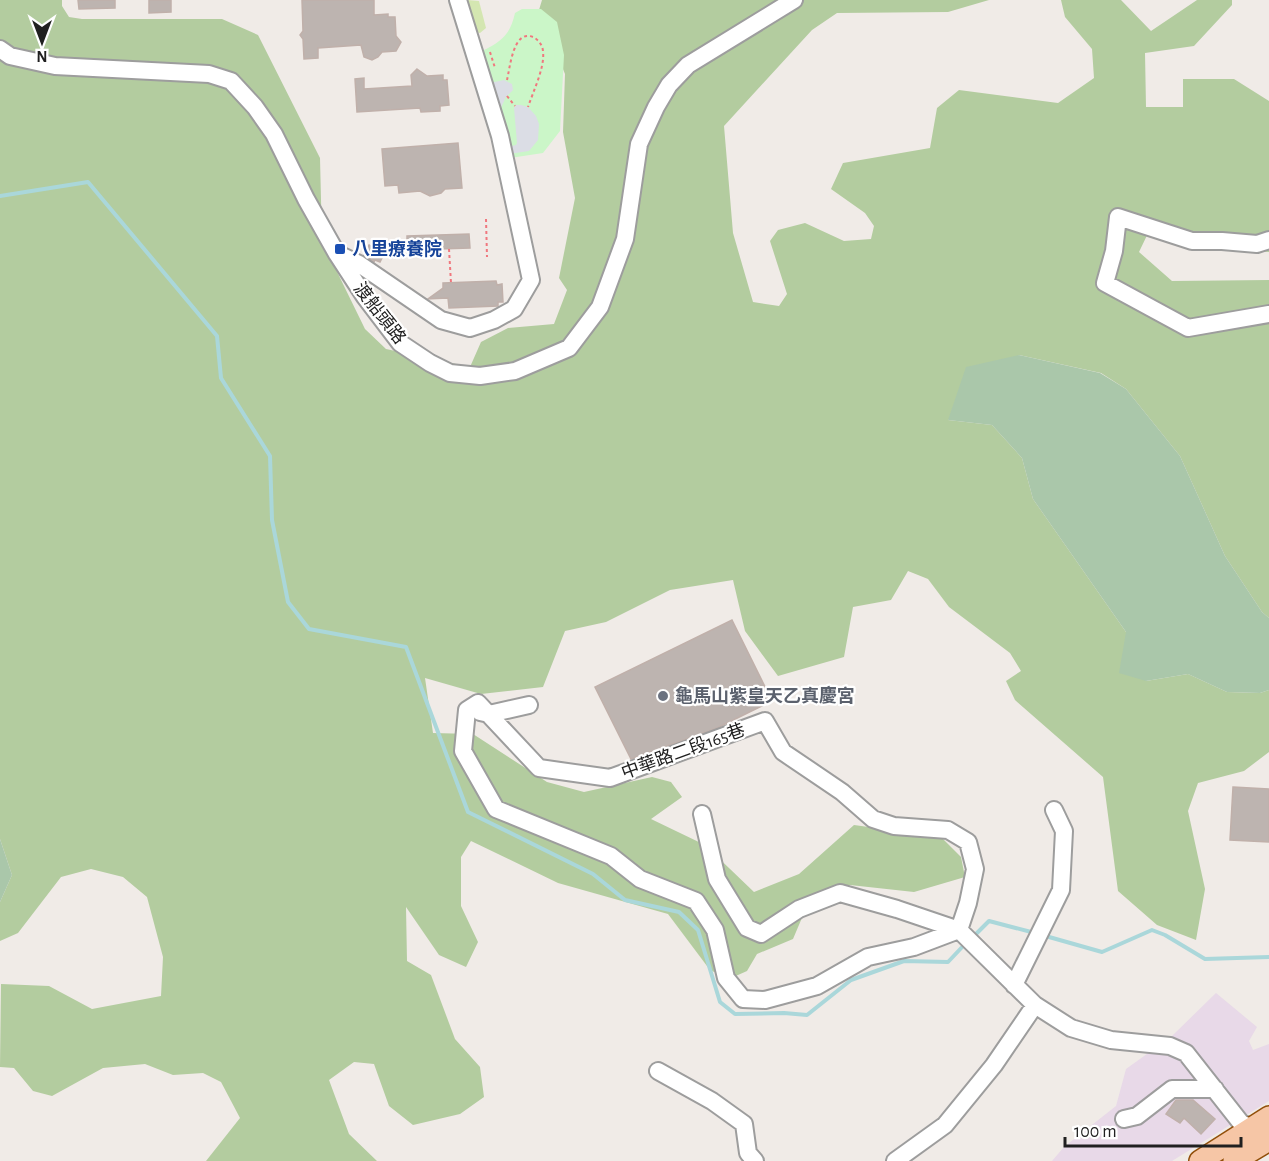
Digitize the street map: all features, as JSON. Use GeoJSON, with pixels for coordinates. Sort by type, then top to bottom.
{"type":"FeatureCollection","features":[{"type":"Feature","properties":{"kind":"main road"},"geometry":{"type":"LineString","coordinates":[[1200,1161],[1265,1130]]}},
{"type":"Feature","properties":{"kind":"main road"},"geometry":{"type":"LineString","coordinates":[[1234,1161],[1265,1130]]}},
{"type":"Feature","properties":{"kind":"street"},"geometry":{"type":"LineString","coordinates":[[337,254],[359,264],[441,320],[470,328],[494,321],[514,309],[531,280],[500,136],[458,0]]}},
{"type":"Feature","properties":{"kind":"street","name":"渡船頭路"},"geometry":{"type":"LineString","coordinates":[[0,49],[10,56],[55,66],[209,74],[231,81],[255,107],[274,134],[306,199],[337,254],[400,344],[450,373],[480,375],[515,371],[569,348],[600,307],[625,239],[639,144],[669,85],[688,65],[794,0]]}},
{"type":"Feature","properties":{"kind":"street"},"geometry":{"type":"LineString","coordinates":[[1265,245],[1192,241],[1118,217],[1114,251],[1105,283],[1188,328],[1269,315]]}},
{"type":"Feature","properties":{"kind":"street"},"geometry":{"type":"LineString","coordinates":[[529,705],[489,714],[478,703],[467,710],[463,751],[496,809],[611,856],[640,879],[696,901],[715,930],[726,978],[743,999],[765,1000],[817,986],[868,957],[966,937]]}},
{"type":"Feature","properties":{"kind":"street","name":"中華路二段165巷"},"geometry":{"type":"LineString","coordinates":[[489,714],[539,768],[610,778],[765,721],[783,752],[842,792],[873,819],[894,826],[948,830],[968,842],[975,869],[968,903],[966,937]]}},
{"type":"Feature","properties":{"kind":"street"},"geometry":{"type":"LineString","coordinates":[[1014,985],[1061,890],[1064,831],[1054,810]]}},
{"type":"Feature","properties":{"kind":"street"},"geometry":{"type":"LineString","coordinates":[[702,814],[717,879],[747,928],[760,934],[800,909],[840,893],[897,909],[966,937],[1035,1005],[1071,1028],[1111,1040],[1170,1046],[1186,1053],[1241,1123],[1265,1130]]}},
{"type":"Feature","properties":{"kind":"street"},"geometry":{"type":"LineString","coordinates":[[895,1161],[945,1125],[994,1065],[1035,1005]]}},
{"type":"Feature","properties":{"kind":"street"},"geometry":{"type":"LineString","coordinates":[[658,1071],[712,1101],[744,1124],[748,1153],[755,1161]]}},
{"type":"Feature","properties":{"kind":"street"},"geometry":{"type":"LineString","coordinates":[[1124,1119],[1137,1116],[1172,1089],[1215,1089]]}},
{"type":"Feature","properties":{"kind":"path"},"geometry":{"type":"LineString","coordinates":[[507,80],[513,52],[518,42],[529,36],[534,38],[541,45],[543,60],[528,107]]}},
{"type":"Feature","properties":{"kind":"path"},"geometry":{"type":"LineString","coordinates":[[507,96],[515,106]]}},
{"type":"Feature","properties":{"kind":"path"},"geometry":{"type":"LineString","coordinates":[[486,219],[487,257]]}},
{"type":"Feature","properties":{"kind":"path"},"geometry":{"type":"LineString","coordinates":[[449,249],[451,283]]}},
{"type":"Feature","properties":{"kind":"shaded area"},"geometry":{"type":"Polygon","coordinates":[[[504,80],[512,84],[513,90],[506,97],[498,114],[490,83],[504,80]]]}},
{"type":"Feature","properties":{"kind":"shaded area"},"geometry":{"type":"Polygon","coordinates":[[[516,105],[528,107],[536,116],[539,124],[538,140],[529,151],[509,154],[507,147],[517,143],[514,108],[516,105]]]}},
{"type":"Feature","properties":{"kind":"shaded area"},"geometry":{"type":"Polygon","coordinates":[[[1216,993],[1257,1027],[1249,1041],[1253,1050],[1269,1044],[1269,1101],[1172,1161],[1052,1161],[1064,1147],[1116,1106],[1126,1069],[1172,1036],[1216,993]]]}},
{"type":"Feature","properties":{"kind":"green space"},"geometry":{"type":"Polygon","coordinates":[[[0,0],[62,0],[62,6],[69,17],[82,19],[222,19],[258,35],[320,158],[322,241],[365,329],[386,349],[470,367],[481,342],[508,328],[554,324],[567,290],[559,278],[575,198],[563,132],[565,74],[539,10],[542,0],[989,0],[948,12],[837,13],[812,30],[724,126],[733,233],[753,302],[779,306],[787,294],[770,241],[778,230],[805,223],[844,241],[871,239],[874,226],[865,213],[831,189],[843,163],[930,148],[937,108],[959,90],[1058,103],[1094,78],[1092,49],[1065,17],[1061,0],[1121,0],[1151,31],[1197,0],[1232,0],[1232,5],[1194,46],[1145,53],[1146,107],[1183,107],[1183,79],[1234,79],[1269,101],[1269,252],[1210,247],[1165,223],[1151,227],[1139,252],[1172,281],[1269,280],[1269,618],[1262,612],[1225,556],[1180,456],[1126,389],[1101,373],[1019,355],[948,420],[992,425],[1022,458],[1033,499],[1126,632],[1146,681],[1188,674],[1227,692],[1260,693],[1269,690],[1269,752],[1244,771],[1198,783],[1188,811],[1205,889],[1196,940],[1157,925],[1118,891],[1103,777],[1015,700],[1006,681],[1021,671],[1010,653],[949,607],[928,579],[908,571],[891,600],[853,607],[844,657],[778,676],[745,631],[733,580],[670,590],[606,622],[565,631],[543,687],[481,694],[425,678],[433,733],[473,734],[547,782],[584,792],[652,777],[671,782],[682,797],[651,819],[705,845],[754,892],[799,874],[854,825],[941,837],[961,857],[965,877],[914,892],[850,885],[804,913],[793,939],[757,954],[747,971],[729,979],[710,970],[668,914],[558,883],[471,841],[461,857],[461,906],[478,942],[466,967],[439,955],[406,907],[407,961],[431,975],[455,1039],[480,1067],[484,1097],[460,1114],[413,1125],[389,1106],[374,1064],[354,1062],[329,1080],[349,1134],[377,1161],[206,1161],[240,1118],[221,1082],[203,1073],[173,1075],[145,1064],[103,1068],[52,1096],[33,1091],[14,1068],[0,1067],[1,984],[49,986],[92,1009],[161,996],[163,957],[147,897],[123,877],[91,869],[61,877],[18,933],[0,941],[0,902],[12,875],[0,839],[0,0]]]}},
{"type":"Feature","properties":{"kind":"green space"},"geometry":{"type":"Polygon","coordinates":[[[467,0],[479,1],[486,28],[480,33],[475,32],[467,0]]]}},
{"type":"Feature","properties":{"kind":"green space"},"geometry":{"type":"Polygon","coordinates":[[[522,9],[541,9],[557,22],[564,55],[560,131],[543,153],[510,158],[482,51],[495,44],[508,32],[515,13],[522,9]]]}},
{"type":"Feature","properties":{"kind":"green space"},"geometry":{"type":"Polygon","coordinates":[[[1019,355],[1100,373],[1126,389],[1180,456],[1225,556],[1262,612],[1269,618],[1269,690],[1260,693],[1227,692],[1188,674],[1146,681],[1119,673],[1126,632],[1033,499],[1022,458],[992,425],[948,420],[966,367],[1019,355]]]}},
{"type":"Feature","properties":{"kind":"green space"},"geometry":{"type":"Polygon","coordinates":[[[0,839],[12,875],[0,902],[0,839]]]}},
{"type":"Feature","properties":{"kind":"building"},"geometry":{"type":"Polygon","coordinates":[[[78,0],[115,0],[115,8],[79,9],[78,0]]]}},
{"type":"Feature","properties":{"kind":"building"},"geometry":{"type":"Polygon","coordinates":[[[149,0],[171,0],[171,12],[149,13],[149,0]]]}},
{"type":"Feature","properties":{"kind":"building"},"geometry":{"type":"Polygon","coordinates":[[[302,0],[374,0],[374,15],[388,14],[388,17],[395,17],[396,36],[401,42],[396,51],[382,52],[372,60],[364,57],[361,45],[318,48],[318,58],[304,59],[303,39],[300,35],[303,31],[302,0]]]}},
{"type":"Feature","properties":{"kind":"building"},"geometry":{"type":"Polygon","coordinates":[[[417,69],[427,76],[443,75],[443,80],[447,80],[449,105],[440,106],[440,111],[421,112],[420,108],[357,112],[355,79],[364,78],[364,89],[412,86],[411,75],[417,69]]]}},
{"type":"Feature","properties":{"kind":"building"},"geometry":{"type":"Polygon","coordinates":[[[458,143],[462,188],[445,189],[441,193],[430,196],[420,191],[399,193],[398,185],[385,186],[382,149],[458,143]]]}},
{"type":"Feature","properties":{"kind":"building"},"geometry":{"type":"Polygon","coordinates":[[[469,234],[470,248],[407,250],[407,236],[469,234]]]}},
{"type":"Feature","properties":{"kind":"building"},"geometry":{"type":"Polygon","coordinates":[[[369,245],[384,254],[380,262],[375,260],[374,262],[364,255],[369,245]]]}},
{"type":"Feature","properties":{"kind":"building"},"geometry":{"type":"Polygon","coordinates":[[[496,281],[497,285],[502,284],[503,302],[498,302],[498,306],[449,308],[448,298],[428,299],[443,288],[443,283],[496,281]]]}},
{"type":"Feature","properties":{"kind":"building","name":"龜馬山紫皇天乙真慶宮"},"geometry":{"type":"Polygon","coordinates":[[[732,620],[772,701],[717,728],[631,759],[595,687],[732,620]]]}},
{"type":"Feature","properties":{"kind":"building"},"geometry":{"type":"Polygon","coordinates":[[[1233,787],[1269,789],[1269,842],[1230,840],[1233,787]]]}},
{"type":"Feature","properties":{"kind":"building"},"geometry":{"type":"Polygon","coordinates":[[[1176,1100],[1193,1100],[1215,1119],[1201,1134],[1184,1118],[1180,1123],[1166,1114],[1176,1100]]]}},
{"type":"Feature","properties":{"kind":"waterway"},"geometry":{"type":"LineString","coordinates":[[0,196],[88,182],[217,336],[221,378],[270,456],[272,520],[288,602],[309,629],[406,647],[468,812],[593,874],[625,900],[679,912],[698,930],[720,1002],[735,1014],[807,1015],[851,980],[904,961],[948,962],[965,944]]}},
{"type":"Feature","properties":{"kind":"waterway"},"geometry":{"type":"LineString","coordinates":[[973,937],[989,921],[1035,933]]}},
{"type":"Feature","properties":{"kind":"waterway"},"geometry":{"type":"LineString","coordinates":[[1042,935],[1102,952],[1152,930],[1165,935],[1205,959],[1269,957]]}},
{"type":"Feature","properties":{"kind":"place","name":"八里療養院"},"geometry":{"type":"Point","coordinates":[340,249]}},
{"type":"Feature","properties":{"kind":"place","name":"龜馬山紫皇天乙真慶宮"},"geometry":{"type":"Point","coordinates":[663,696]}}]}
